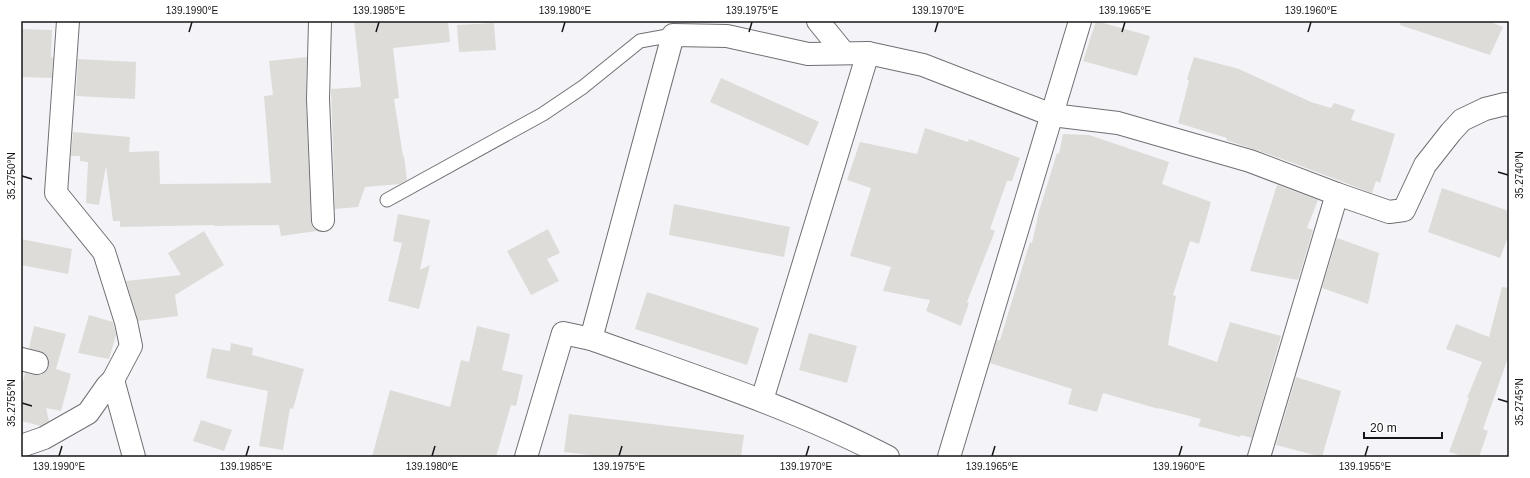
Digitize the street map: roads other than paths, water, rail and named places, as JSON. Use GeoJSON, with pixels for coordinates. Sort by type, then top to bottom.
{"type":"FeatureCollection","features":[{"type":"Feature","properties":{"kind":"street"},"geometry":{"type":"LineString","coordinates":[[21,446],[44,438],[88,413],[113,380],[131,346],[126,322],[104,252],[56,193],[68,21]]}},
{"type":"Feature","properties":{"kind":"street"},"geometry":{"type":"LineString","coordinates":[[320,21],[318,99],[323,220]]}},
{"type":"Feature","properties":{"kind":"street"},"geometry":{"type":"LineString","coordinates":[[818,21],[844,54]]}},
{"type":"Feature","properties":{"kind":"street"},"geometry":{"type":"LineString","coordinates":[[956,455],[1080,21]]}},
{"type":"Feature","properties":{"kind":"street"},"geometry":{"type":"LineString","coordinates":[[591,340],[673,35],[727,36],[808,54],[868,53],[923,65],[1052,115],[1118,123],[1250,161],[1388,212],[1404,210],[1425,165],[1462,120],[1485,109],[1505,104],[1509,105]]}},
{"type":"Feature","properties":{"kind":"street"},"geometry":{"type":"LineString","coordinates":[[762,400],[868,53]]}},
{"type":"Feature","properties":{"kind":"street"},"geometry":{"type":"LineString","coordinates":[[1259,457],[1337,194]]}},
{"type":"Feature","properties":{"kind":"street"},"geometry":{"type":"LineString","coordinates":[[526,457],[563,333],[591,340],[762,400],[850,437],[888,457]]}},
{"type":"Feature","properties":{"kind":"street"},"geometry":{"type":"LineString","coordinates":[[113,380],[134,457]]}},
{"type":"Feature","properties":{"kind":"lane"},"geometry":{"type":"LineString","coordinates":[[387,200],[543,114],[583,87],[640,41],[673,35]]}}]}
